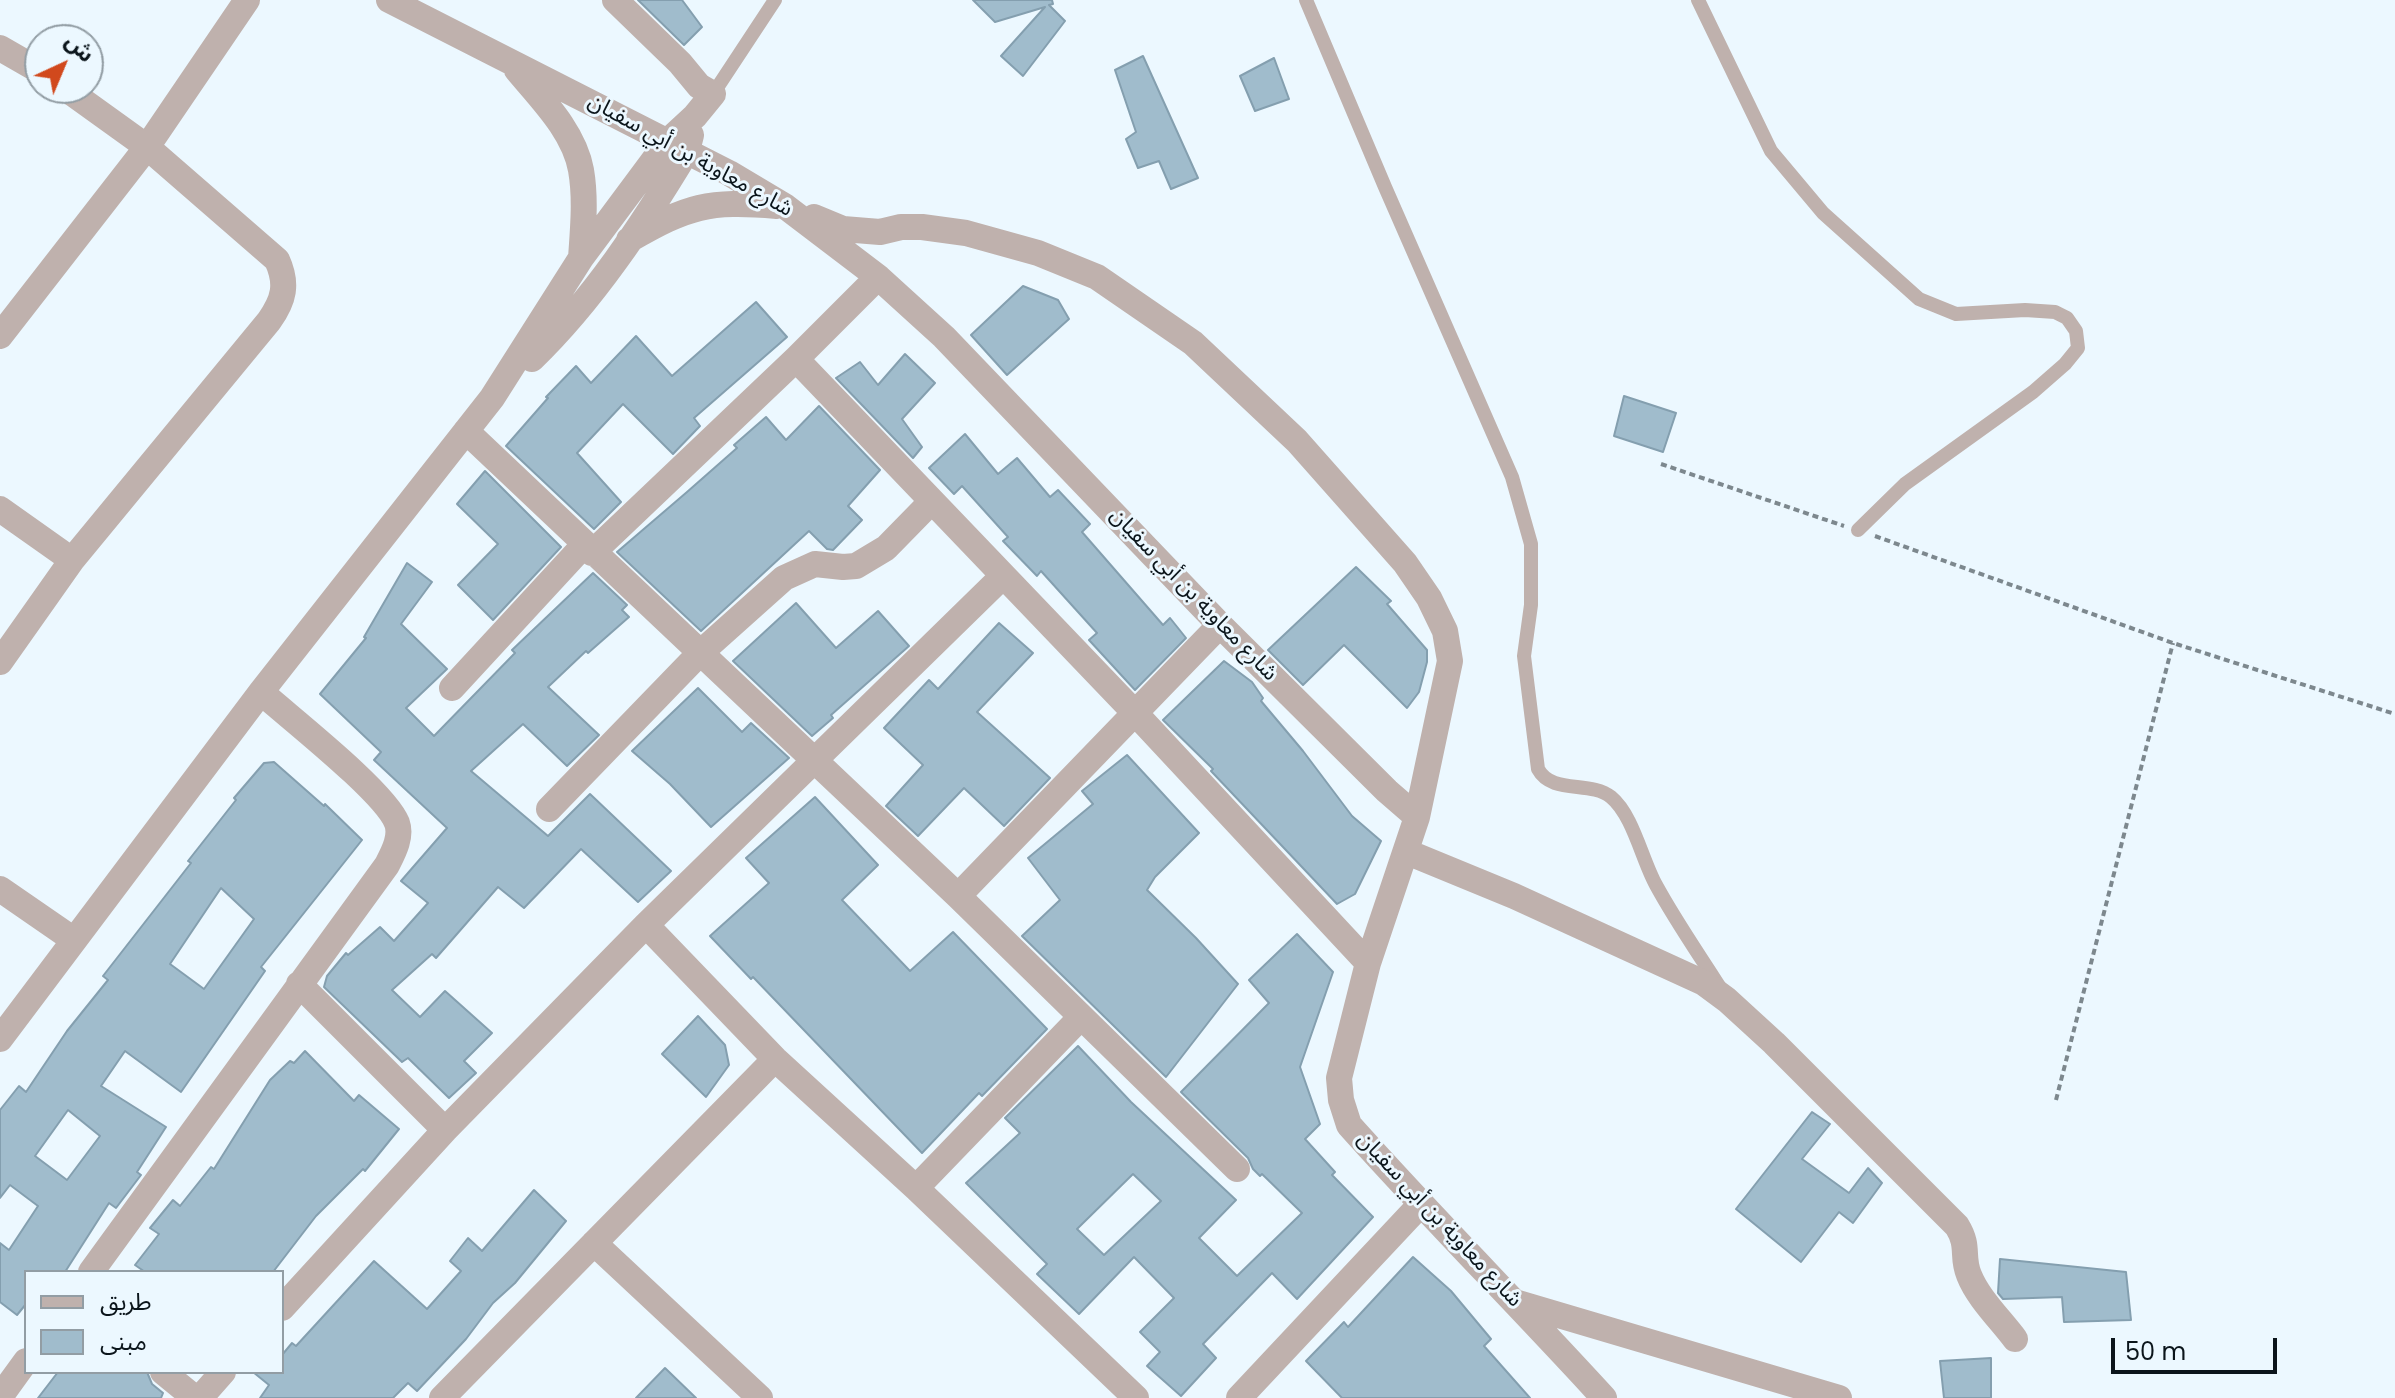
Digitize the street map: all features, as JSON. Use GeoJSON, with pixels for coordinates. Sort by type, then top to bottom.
{"type":"FeatureCollection","features":[{"type":"Feature","properties":{"kind":"street"},"geometry":{"type":"LineString","coordinates":[[0,336],[147,147],[247,0]]}},
{"type":"Feature","properties":{"kind":"street","name":"شارع معاوية بن أبي سفيان"},"geometry":{"type":"LineString","coordinates":[[389,0],[678,146],[786,207],[878,277],[964,357],[1220,625],[1417,817],[1368,963],[1339,1078],[1338,1088],[1349,1125],[1420,1205],[1518,1303],[1604,1398]]}},
{"type":"Feature","properties":{"kind":"street"},"geometry":{"type":"LineString","coordinates":[[492,398],[537,354],[594,288],[629,240],[695,116],[713,94],[699,86],[680,63],[615,0]]}},
{"type":"Feature","properties":{"kind":"street"},"geometry":{"type":"LineString","coordinates":[[0,48],[24,62]]}},
{"type":"Feature","properties":{"kind":"street"},"geometry":{"type":"LineString","coordinates":[[510,61],[554,115],[575,149],[581,170],[584,208],[581,258]]}},
{"type":"Feature","properties":{"kind":"street"},"geometry":{"type":"LineString","coordinates":[[0,662],[72,560],[269,321],[284,296],[283,272],[277,260],[147,147],[87,104]]}},
{"type":"Feature","properties":{"kind":"street"},"geometry":{"type":"LineString","coordinates":[[0,1039],[261,692],[492,398],[581,258],[678,146]]}},
{"type":"Feature","properties":{"kind":"street"},"geometry":{"type":"LineString","coordinates":[[629,240],[685,211],[715,203],[786,207],[843,229],[880,232],[901,227],[922,227],[966,233],[1038,253],[1097,277],[1193,343],[1297,441],[1405,563],[1429,598],[1445,631],[1450,661],[1417,817]]}},
{"type":"Feature","properties":{"kind":"street"},"geometry":{"type":"LineString","coordinates":[[452,688],[588,549],[796,359],[878,277]]}},
{"type":"Feature","properties":{"kind":"street"},"geometry":{"type":"LineString","coordinates":[[796,359],[1136,714],[1368,963]]}},
{"type":"Feature","properties":{"kind":"street"},"geometry":{"type":"LineString","coordinates":[[466,431],[958,896],[1237,1169]]}},
{"type":"Feature","properties":{"kind":"street"},"geometry":{"type":"LineString","coordinates":[[549,809],[699,654],[784,578],[815,564],[856,566],[886,548],[932,501]]}},
{"type":"Feature","properties":{"kind":"street"},"geometry":{"type":"LineString","coordinates":[[0,509],[72,560]]}},
{"type":"Feature","properties":{"kind":"street"},"geometry":{"type":"LineString","coordinates":[[284,1306],[445,1130],[646,925],[1003,576]]}},
{"type":"Feature","properties":{"kind":"street"},"geometry":{"type":"LineString","coordinates":[[958,896],[1220,625]]}},
{"type":"Feature","properties":{"kind":"street"},"geometry":{"type":"LineString","coordinates":[[92,1270],[387,865],[397,844],[398,824],[382,802],[261,692]]}},
{"type":"Feature","properties":{"kind":"street"},"geometry":{"type":"LineString","coordinates":[[1407,852],[1682,971],[1727,1000],[1957,1226],[1964,1238],[1967,1251],[1965,1263],[1970,1278],[2015,1339]]}},
{"type":"Feature","properties":{"kind":"street"},"geometry":{"type":"LineString","coordinates":[[0,889],[74,940]]}},
{"type":"Feature","properties":{"kind":"street"},"geometry":{"type":"LineString","coordinates":[[646,925],[775,1059],[916,1188],[1136,1398]]}},
{"type":"Feature","properties":{"kind":"street"},"geometry":{"type":"LineString","coordinates":[[299,984],[445,1130]]}},
{"type":"Feature","properties":{"kind":"street"},"geometry":{"type":"LineString","coordinates":[[916,1188],[1081,1017]]}},
{"type":"Feature","properties":{"kind":"street"},"geometry":{"type":"LineString","coordinates":[[442,1398],[775,1059]]}},
{"type":"Feature","properties":{"kind":"street"},"geometry":{"type":"LineString","coordinates":[[1239,1398],[1420,1205]]}},
{"type":"Feature","properties":{"kind":"street"},"geometry":{"type":"LineString","coordinates":[[594,1243],[760,1398]]}},
{"type":"Feature","properties":{"kind":"street"},"geometry":{"type":"LineString","coordinates":[[1518,1303],[1839,1398]]}},
{"type":"Feature","properties":{"kind":"street"},"geometry":{"type":"LineString","coordinates":[[0,1397],[24,1364]]}},
{"type":"Feature","properties":{"kind":"street"},"geometry":{"type":"LineString","coordinates":[[166,1374],[197,1398],[221,1374]]}},
{"type":"Feature","properties":{"kind":"lane"},"geometry":{"type":"LineString","coordinates":[[713,94],[775,0]]}},
{"type":"Feature","properties":{"kind":"lane"},"geometry":{"type":"LineString","coordinates":[[1306,0],[1391,203],[1512,477],[1531,544],[1531,605],[1524,656],[1538,769],[1542,777],[1551,782],[1603,792],[1613,798],[1624,812],[1655,884],[1727,1000]]}},
{"type":"Feature","properties":{"kind":"lane"},"geometry":{"type":"LineString","coordinates":[[1698,0],[1771,151],[1823,213],[1919,299],[1956,314],[2025,310],[2055,312],[2067,318],[2076,331],[2078,348],[2065,364],[2033,392],[1905,484],[1858,530]]}},
{"type":"Feature","properties":{"kind":"path"},"geometry":{"type":"LineString","coordinates":[[1661,464],[1858,530],[2173,643],[2395,714]]}},
{"type":"Feature","properties":{"kind":"path"},"geometry":{"type":"LineString","coordinates":[[2056,1100],[2173,643]]}},
{"type":"Feature","properties":{"kind":"building"},"geometry":{"type":"Polygon","coordinates":[[[638,0],[682,0],[702,27],[684,45],[638,0]]]}},
{"type":"Feature","properties":{"kind":"building"},"geometry":{"type":"Polygon","coordinates":[[[973,0],[1052,0],[1053,4],[1049,5],[1065,21],[1023,76],[1001,56],[1045,7],[995,22],[973,0]]]}},
{"type":"Feature","properties":{"kind":"building"},"geometry":{"type":"Polygon","coordinates":[[[1143,56],[1198,178],[1171,189],[1159,161],[1138,168],[1126,139],[1136,132],[1115,70],[1143,56]]]}},
{"type":"Feature","properties":{"kind":"building"},"geometry":{"type":"Polygon","coordinates":[[[1274,58],[1289,99],[1255,111],[1240,76],[1274,58]]]}},
{"type":"Feature","properties":{"kind":"building"},"geometry":{"type":"Polygon","coordinates":[[[1023,286],[1058,300],[1069,319],[1007,375],[971,335],[1023,286]]]}},
{"type":"Feature","properties":{"kind":"building"},"geometry":{"type":"Polygon","coordinates":[[[756,302],[787,337],[694,418],[700,426],[673,454],[623,404],[577,453],[621,502],[594,529],[506,446],[576,366],[591,383],[636,336],[672,376],[756,302]]]}},
{"type":"Feature","properties":{"kind":"building"},"geometry":{"type":"Polygon","coordinates":[[[905,354],[935,383],[902,419],[922,447],[913,458],[836,378],[860,362],[878,385],[905,354]]]}},
{"type":"Feature","properties":{"kind":"building"},"geometry":{"type":"Polygon","coordinates":[[[1624,396],[1676,413],[1663,452],[1614,436],[1624,396]]]}},
{"type":"Feature","properties":{"kind":"building"},"geometry":{"type":"Polygon","coordinates":[[[819,406],[880,470],[848,506],[862,520],[833,550],[827,549],[809,531],[701,631],[617,552],[737,448],[734,445],[766,417],[786,440],[819,406]]]}},
{"type":"Feature","properties":{"kind":"building"},"geometry":{"type":"Polygon","coordinates":[[[965,434],[998,474],[1017,458],[1050,497],[1058,490],[1090,524],[1082,532],[1163,625],[1170,618],[1186,638],[1135,690],[1089,640],[1097,633],[1041,571],[1037,576],[1003,541],[1008,537],[962,486],[954,494],[929,468],[965,434]]]}},
{"type":"Feature","properties":{"kind":"building"},"geometry":{"type":"Polygon","coordinates":[[[485,471],[561,547],[493,620],[458,585],[498,544],[457,504],[485,471]]]}},
{"type":"Feature","properties":{"kind":"building"},"geometry":{"type":"Polygon","coordinates":[[[407,563],[432,582],[401,624],[447,669],[406,708],[434,736],[515,653],[512,650],[593,573],[627,605],[622,610],[629,617],[548,687],[599,735],[567,766],[523,724],[471,771],[548,836],[590,794],[671,871],[638,902],[581,849],[524,908],[498,887],[436,958],[432,954],[392,990],[420,1017],[445,991],[492,1033],[464,1061],[476,1073],[449,1098],[408,1058],[402,1062],[324,987],[327,976],[346,953],[348,955],[380,927],[394,941],[428,903],[401,881],[447,828],[374,760],[381,752],[320,694],[366,638],[407,563]]]}},
{"type":"Feature","properties":{"kind":"building"},"geometry":{"type":"Polygon","coordinates":[[[1356,567],[1391,601],[1387,604],[1427,650],[1419,692],[1407,708],[1344,645],[1303,685],[1268,650],[1356,567]]]}},
{"type":"Feature","properties":{"kind":"building"},"geometry":{"type":"Polygon","coordinates":[[[796,603],[836,648],[878,611],[909,646],[831,715],[833,718],[812,736],[733,661],[796,603]]]}},
{"type":"Feature","properties":{"kind":"building"},"geometry":{"type":"Polygon","coordinates":[[[999,623],[1033,653],[977,712],[1050,778],[1004,826],[964,788],[918,836],[886,806],[923,765],[884,728],[929,680],[938,689],[999,623]]]}},
{"type":"Feature","properties":{"kind":"building"},"geometry":{"type":"Polygon","coordinates":[[[1224,661],[1252,682],[1263,698],[1261,701],[1352,816],[1381,841],[1355,894],[1337,904],[1211,771],[1213,769],[1163,720],[1224,661]]]}},
{"type":"Feature","properties":{"kind":"building"},"geometry":{"type":"Polygon","coordinates":[[[698,688],[742,732],[751,723],[789,758],[711,827],[670,784],[632,751],[698,688]]]}},
{"type":"Feature","properties":{"kind":"building"},"geometry":{"type":"Polygon","coordinates":[[[1127,755],[1199,833],[1155,877],[1147,890],[1238,984],[1166,1077],[1022,936],[1060,900],[1028,858],[1093,804],[1082,791],[1127,755]]]}},
{"type":"Feature","properties":{"kind":"building"},"geometry":{"type":"Polygon","coordinates":[[[274,762],[362,840],[261,967],[265,971],[181,1092],[125,1051],[101,1086],[166,1127],[137,1172],[141,1175],[116,1208],[109,1203],[66,1270],[24,1270],[24,1306],[17,1315],[0,1302],[0,1243],[9,1250],[38,1206],[10,1185],[0,1198],[0,1110],[19,1086],[26,1092],[67,1031],[108,980],[103,976],[191,863],[188,861],[236,800],[234,798],[264,763],[274,762]],[[221,888],[170,964],[204,989],[254,919],[221,888]],[[68,1110],[35,1156],[67,1180],[100,1136],[68,1110]]]}},
{"type":"Feature","properties":{"kind":"building"},"geometry":{"type":"Polygon","coordinates":[[[815,797],[878,865],[842,900],[910,971],[953,932],[1047,1029],[982,1096],[979,1093],[922,1153],[710,936],[769,883],[746,858],[815,797]]]}},
{"type":"Feature","properties":{"kind":"building"},"geometry":{"type":"Polygon","coordinates":[[[1297,934],[1333,972],[1300,1067],[1320,1124],[1305,1139],[1335,1172],[1332,1175],[1373,1217],[1297,1299],[1272,1273],[1203,1344],[1216,1358],[1181,1396],[1147,1366],[1160,1352],[1140,1332],[1174,1298],[1134,1257],[1079,1314],[1037,1274],[1047,1264],[966,1183],[1020,1133],[1005,1118],[1078,1046],[1131,1102],[1236,1200],[1199,1238],[1237,1276],[1302,1213],[1253,1169],[1248,1158],[1181,1092],[1269,1003],[1249,980],[1297,934]],[[1133,1174],[1077,1229],[1104,1255],[1161,1201],[1133,1174]]]}},
{"type":"Feature","properties":{"kind":"building"},"geometry":{"type":"Polygon","coordinates":[[[698,1016],[725,1045],[729,1065],[706,1097],[662,1054],[698,1016]]]}},
{"type":"Feature","properties":{"kind":"building"},"geometry":{"type":"Polygon","coordinates":[[[305,1051],[354,1101],[359,1095],[399,1129],[365,1171],[363,1169],[316,1216],[275,1270],[142,1270],[135,1265],[159,1234],[150,1228],[173,1200],[180,1206],[211,1167],[214,1169],[270,1080],[290,1061],[294,1063],[305,1051]]]}},
{"type":"Feature","properties":{"kind":"building"},"geometry":{"type":"Polygon","coordinates":[[[1812,1112],[1830,1124],[1802,1159],[1849,1193],[1868,1168],[1882,1183],[1853,1223],[1839,1212],[1801,1262],[1736,1209],[1812,1112]]]}},
{"type":"Feature","properties":{"kind":"building"},"geometry":{"type":"Polygon","coordinates":[[[534,1190],[566,1221],[515,1283],[493,1303],[466,1339],[417,1391],[408,1383],[393,1398],[260,1398],[269,1385],[255,1374],[284,1374],[284,1353],[292,1343],[296,1346],[374,1261],[427,1309],[461,1271],[450,1261],[468,1238],[482,1251],[534,1190]]]}},
{"type":"Feature","properties":{"kind":"building"},"geometry":{"type":"Polygon","coordinates":[[[1413,1257],[1451,1291],[1491,1339],[1484,1346],[1530,1398],[1342,1398],[1306,1361],[1344,1322],[1348,1327],[1413,1257]]]}},
{"type":"Feature","properties":{"kind":"building"},"geometry":{"type":"Polygon","coordinates":[[[2000,1259],[2126,1272],[2131,1320],[2064,1322],[2062,1297],[2003,1299],[1998,1293],[2000,1259]]]}},
{"type":"Feature","properties":{"kind":"building"},"geometry":{"type":"Polygon","coordinates":[[[1991,1358],[1991,1398],[1944,1398],[1940,1361],[1991,1358]]]}},
{"type":"Feature","properties":{"kind":"building"},"geometry":{"type":"Polygon","coordinates":[[[665,1368],[696,1398],[636,1398],[665,1368]]]}},
{"type":"Feature","properties":{"kind":"building"},"geometry":{"type":"Polygon","coordinates":[[[56,1374],[148,1374],[152,1384],[163,1393],[161,1398],[38,1398],[56,1374]]]}}]}
